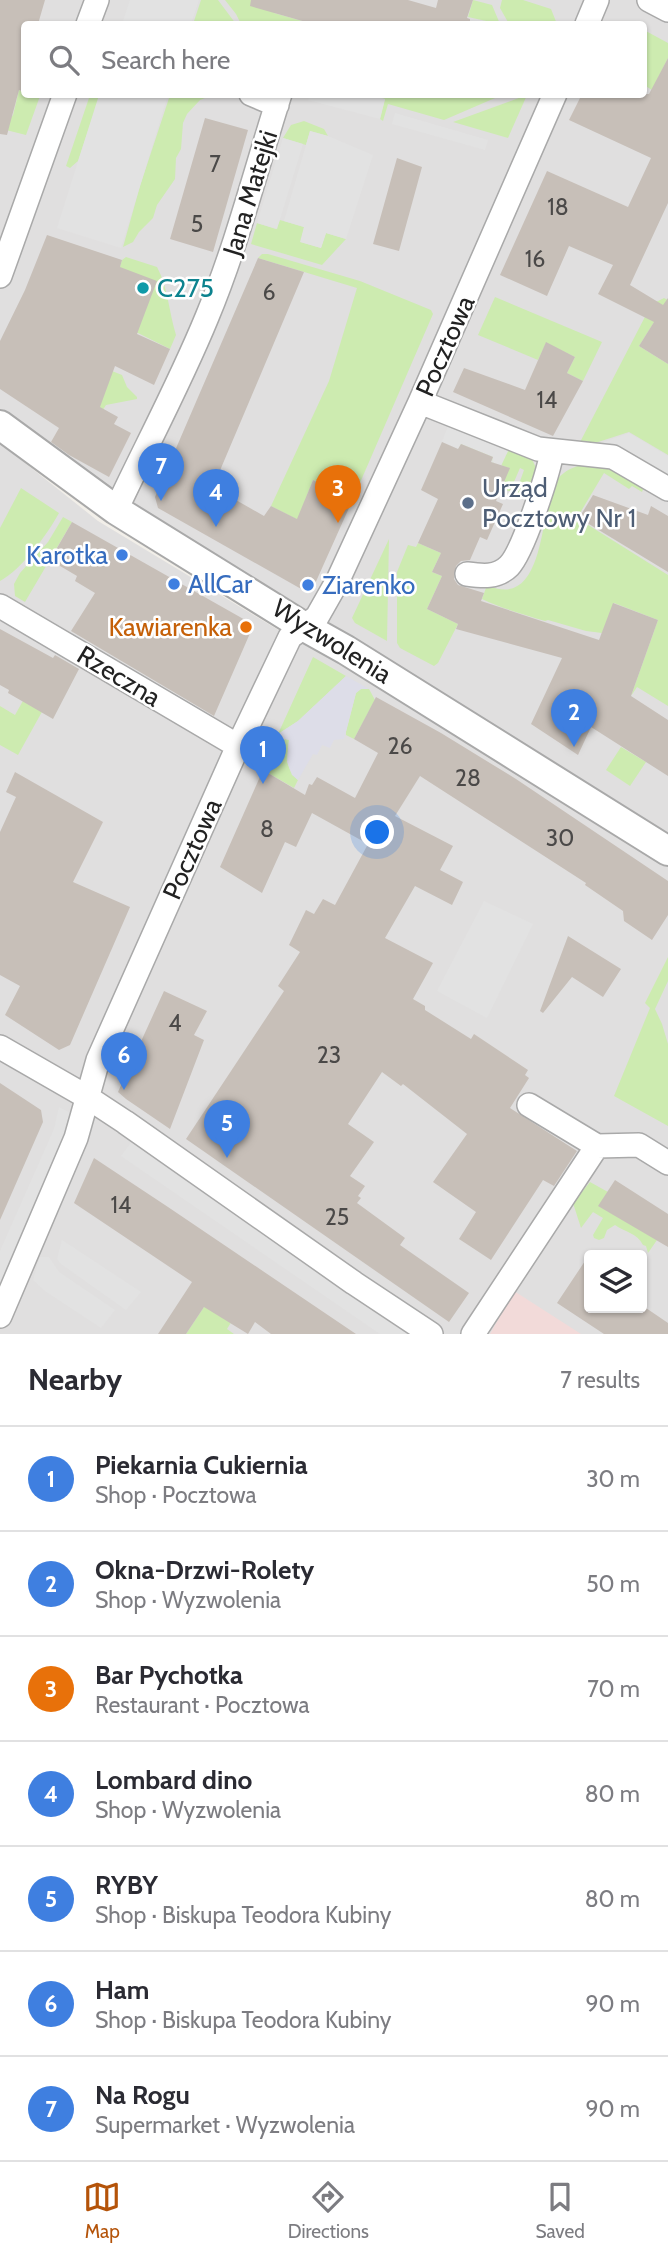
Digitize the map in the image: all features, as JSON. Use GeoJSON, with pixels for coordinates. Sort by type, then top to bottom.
{"type":"FeatureCollection","features":[{"type":"Feature","properties":{"kind":"street"},"geometry":{"type":"LineString","coordinates":[[90,21],[97,0]]}},
{"type":"Feature","properties":{"kind":"street"},"geometry":{"type":"LineString","coordinates":[[588,21],[597,0]]}},
{"type":"Feature","properties":{"kind":"street"},"geometry":{"type":"LineString","coordinates":[[649,0],[668,10]]}},
{"type":"Feature","properties":{"kind":"street"},"geometry":{"type":"LineString","coordinates":[[1,269],[64,98]]}},
{"type":"Feature","properties":{"kind":"street","name":"Pocztowa"},"geometry":{"type":"LineString","coordinates":[[0,1315],[76,1138],[98,1060],[238,746],[290,637],[317,617],[338,580],[420,402],[553,98]]}},
{"type":"Feature","properties":{"kind":"street","name":"Jana Matejki"},"geometry":{"type":"LineString","coordinates":[[116,510],[162,419],[208,316],[236,243],[279,100]]}},
{"type":"Feature","properties":{"kind":"street"},"geometry":{"type":"LineString","coordinates":[[420,402],[523,444],[552,452],[613,457],[668,489]]}},
{"type":"Feature","properties":{"kind":"street","name":"Wyzwolenia"},"geometry":{"type":"LineString","coordinates":[[0,425],[116,510],[668,851]]}},
{"type":"Feature","properties":{"kind":"street"},"geometry":{"type":"LineString","coordinates":[[467,574],[486,576],[498,573],[508,567],[516,557],[544,486],[552,452]]}},
{"type":"Feature","properties":{"kind":"street","name":"Rzeczna"},"geometry":{"type":"LineString","coordinates":[[0,606],[238,746]]}},
{"type":"Feature","properties":{"kind":"street"},"geometry":{"type":"LineString","coordinates":[[0,1047],[87,1097],[431,1334]]}},
{"type":"Feature","properties":{"kind":"street"},"geometry":{"type":"LineString","coordinates":[[529,1105],[597,1146],[639,1144],[668,1163]]}},
{"type":"Feature","properties":{"kind":"street"},"geometry":{"type":"LineString","coordinates":[[473,1334],[597,1146]]}},
{"type":"Feature","properties":{"kind":"shaded area"},"geometry":{"type":"Polygon","coordinates":[[[0,0],[668,0],[668,836],[485,719],[155,517],[33,446],[0,421],[0,0]]]}},
{"type":"Feature","properties":{"kind":"shaded area"},"geometry":{"type":"Polygon","coordinates":[[[130,0],[199,0],[192,21],[123,21],[130,0]]]}},
{"type":"Feature","properties":{"kind":"shaded area"},"geometry":{"type":"Polygon","coordinates":[[[98,98],[167,98],[121,248],[57,228],[98,98]]]}},
{"type":"Feature","properties":{"kind":"shaded area"},"geometry":{"type":"Polygon","coordinates":[[[308,98],[385,99],[380,119],[308,98]]]}},
{"type":"Feature","properties":{"kind":"shaded area"},"geometry":{"type":"Polygon","coordinates":[[[395,113],[488,140],[485,150],[392,124],[395,113]]]}},
{"type":"Feature","properties":{"kind":"shaded area"},"geometry":{"type":"Polygon","coordinates":[[[310,131],[373,155],[346,239],[326,233],[321,248],[300,242],[304,227],[284,221],[310,131]]]}},
{"type":"Feature","properties":{"kind":"shaded area"},"geometry":{"type":"Polygon","coordinates":[[[283,138],[303,144],[277,229],[257,223],[283,138]]]}},
{"type":"Feature","properties":{"kind":"shaded area"},"geometry":{"type":"Polygon","coordinates":[[[450,421],[510,447],[501,466],[492,462],[493,457],[461,444],[459,449],[442,442],[450,421]]]}},
{"type":"Feature","properties":{"kind":"shaded area"},"geometry":{"type":"Polygon","coordinates":[[[629,433],[668,456],[668,482],[601,443],[629,433]]]}},
{"type":"Feature","properties":{"kind":"shaded area"},"geometry":{"type":"Polygon","coordinates":[[[0,443],[98,521],[290,637],[444,716],[668,860],[668,1334],[0,1334],[0,443]]]}},
{"type":"Feature","properties":{"kind":"shaded area"},"geometry":{"type":"Polygon","coordinates":[[[346,676],[369,689],[361,689],[356,693],[344,739],[334,740],[330,748],[322,745],[317,755],[313,754],[298,780],[292,775],[287,762],[289,740],[285,739],[274,745],[278,734],[298,721],[346,676]]]}},
{"type":"Feature","properties":{"kind":"shaded area"},"geometry":{"type":"Polygon","coordinates":[[[484,901],[533,924],[487,1018],[437,991],[484,901]]]}},
{"type":"Feature","properties":{"kind":"shaded area"},"geometry":{"type":"Polygon","coordinates":[[[59,1107],[79,1117],[0,1306],[0,1251],[54,1129],[59,1107]]]}},
{"type":"Feature","properties":{"kind":"shaded area"},"geometry":{"type":"Polygon","coordinates":[[[133,1140],[413,1334],[380,1334],[121,1156],[133,1140]]]}},
{"type":"Feature","properties":{"kind":"shaded area"},"geometry":{"type":"Polygon","coordinates":[[[62,1240],[141,1292],[126,1310],[61,1264],[57,1259],[62,1240]]]}},
{"type":"Feature","properties":{"kind":"shaded area"},"geometry":{"type":"Polygon","coordinates":[[[40,1257],[49,1257],[59,1272],[115,1310],[101,1328],[33,1280],[40,1257]]]}},
{"type":"Feature","properties":{"kind":"shaded area"},"geometry":{"type":"Polygon","coordinates":[[[514,1291],[581,1334],[490,1334],[514,1291]]]}},
{"type":"Feature","properties":{"kind":"green space"},"geometry":{"type":"Polygon","coordinates":[[[201,0],[218,0],[234,21],[194,21],[201,0]]]}},
{"type":"Feature","properties":{"kind":"green space"},"geometry":{"type":"Polygon","coordinates":[[[225,0],[278,0],[274,13],[302,21],[240,21],[225,0]]]}},
{"type":"Feature","properties":{"kind":"green space"},"geometry":{"type":"Polygon","coordinates":[[[473,0],[492,5],[499,21],[486,21],[468,17],[473,0]]]}},
{"type":"Feature","properties":{"kind":"green space"},"geometry":{"type":"Polygon","coordinates":[[[502,0],[523,0],[551,9],[556,21],[507,21],[500,8],[502,0]]]}},
{"type":"Feature","properties":{"kind":"green space"},"geometry":{"type":"Polygon","coordinates":[[[647,32],[668,43],[668,58],[652,90],[647,87],[647,32]]]}},
{"type":"Feature","properties":{"kind":"green space"},"geometry":{"type":"Polygon","coordinates":[[[19,90],[21,98],[39,98],[26,135],[2,129],[13,115],[19,90]]]}},
{"type":"Feature","properties":{"kind":"green space"},"geometry":{"type":"Polygon","coordinates":[[[89,98],[99,98],[78,161],[70,168],[66,166],[89,98]]]}},
{"type":"Feature","properties":{"kind":"green space"},"geometry":{"type":"Polygon","coordinates":[[[169,98],[205,98],[187,114],[183,123],[175,179],[157,205],[153,218],[133,242],[123,247],[169,98]]]}},
{"type":"Feature","properties":{"kind":"green space"},"geometry":{"type":"Polygon","coordinates":[[[381,98],[495,98],[444,120],[388,104],[383,121],[380,119],[385,99],[381,98]]]}},
{"type":"Feature","properties":{"kind":"green space"},"geometry":{"type":"Polygon","coordinates":[[[519,98],[526,98],[508,138],[453,122],[519,98]]]}},
{"type":"Feature","properties":{"kind":"green space"},"geometry":{"type":"Polygon","coordinates":[[[304,121],[324,129],[328,136],[310,131],[306,145],[283,138],[291,125],[304,121]]]}},
{"type":"Feature","properties":{"kind":"green space"},"geometry":{"type":"Polygon","coordinates":[[[280,220],[304,227],[301,242],[321,248],[326,233],[346,239],[322,265],[251,244],[257,223],[276,229],[280,220]]]}},
{"type":"Feature","properties":{"kind":"green space"},"geometry":{"type":"Polygon","coordinates":[[[262,254],[360,281],[431,310],[433,314],[353,499],[313,480],[302,522],[271,506],[329,381],[357,288],[258,258],[262,254]]]}},
{"type":"Feature","properties":{"kind":"green space"},"geometry":{"type":"Polygon","coordinates":[[[126,257],[157,267],[164,283],[176,335],[170,349],[138,333],[128,333],[102,323],[122,260],[126,257]]]}},
{"type":"Feature","properties":{"kind":"green space"},"geometry":{"type":"Polygon","coordinates":[[[495,297],[602,342],[583,381],[567,373],[575,357],[546,343],[538,360],[478,335],[495,297]]]}},
{"type":"Feature","properties":{"kind":"green space"},"geometry":{"type":"Polygon","coordinates":[[[664,298],[668,300],[639,346],[668,364],[668,455],[629,432],[578,446],[648,311],[654,303],[664,298]]]}},
{"type":"Feature","properties":{"kind":"green space"},"geometry":{"type":"Polygon","coordinates":[[[97,365],[122,375],[127,387],[137,399],[106,405],[99,416],[97,365]]]}},
{"type":"Feature","properties":{"kind":"green space"},"geometry":{"type":"Polygon","coordinates":[[[448,438],[506,448],[532,459],[539,475],[536,486],[514,498],[524,470],[520,468],[510,491],[500,490],[509,468],[492,462],[493,457],[461,444],[459,449],[448,438]]]}},
{"type":"Feature","properties":{"kind":"green space"},"geometry":{"type":"Polygon","coordinates":[[[602,462],[644,487],[642,492],[632,486],[629,489],[604,473],[577,518],[668,575],[668,706],[637,687],[631,696],[658,620],[614,603],[602,633],[545,621],[482,599],[487,585],[505,589],[519,585],[529,573],[541,539],[552,489],[561,476],[572,468],[602,462]]]}},
{"type":"Feature","properties":{"kind":"green space"},"geometry":{"type":"Polygon","coordinates":[[[21,488],[59,513],[33,551],[0,581],[0,528],[21,488]]]}},
{"type":"Feature","properties":{"kind":"green space"},"geometry":{"type":"Polygon","coordinates":[[[63,517],[72,522],[25,602],[15,596],[14,584],[20,573],[48,542],[63,517]]]}},
{"type":"Feature","properties":{"kind":"green space"},"geometry":{"type":"Polygon","coordinates":[[[389,539],[387,641],[355,623],[352,618],[389,539]]]}},
{"type":"Feature","properties":{"kind":"green space"},"geometry":{"type":"Polygon","coordinates":[[[418,543],[441,553],[432,572],[442,576],[427,609],[458,624],[434,666],[400,648],[397,643],[397,572],[408,545],[416,547],[418,543]]]}},
{"type":"Feature","properties":{"kind":"green space"},"geometry":{"type":"Polygon","coordinates":[[[313,657],[346,676],[298,721],[278,734],[313,657]]]}},
{"type":"Feature","properties":{"kind":"green space"},"geometry":{"type":"Polygon","coordinates":[[[361,689],[369,689],[375,700],[354,739],[346,735],[346,732],[356,693],[361,689]]]}},
{"type":"Feature","properties":{"kind":"green space"},"geometry":{"type":"Polygon","coordinates":[[[24,699],[43,710],[18,755],[0,745],[0,706],[15,715],[24,699]]]}},
{"type":"Feature","properties":{"kind":"green space"},"geometry":{"type":"Polygon","coordinates":[[[285,739],[289,740],[289,767],[298,780],[294,788],[263,770],[274,745],[285,739]]]}},
{"type":"Feature","properties":{"kind":"green space"},"geometry":{"type":"Polygon","coordinates":[[[621,747],[646,762],[630,786],[606,770],[621,747]]]}},
{"type":"Feature","properties":{"kind":"green space"},"geometry":{"type":"Polygon","coordinates":[[[668,957],[668,981],[655,1009],[668,1044],[668,1126],[614,1096],[650,1008],[645,1003],[668,957]]]}},
{"type":"Feature","properties":{"kind":"green space"},"geometry":{"type":"Polygon","coordinates":[[[590,1182],[608,1192],[599,1206],[657,1240],[648,1253],[646,1246],[638,1238],[615,1225],[607,1230],[604,1238],[594,1238],[593,1235],[603,1218],[593,1212],[581,1228],[573,1203],[590,1182]]]}},
{"type":"Feature","properties":{"kind":"green space"},"geometry":{"type":"Polygon","coordinates":[[[212,1295],[238,1311],[227,1329],[234,1334],[186,1334],[212,1295]]]}},
{"type":"Feature","properties":{"kind":"building"},"geometry":{"type":"Polygon","coordinates":[[[0,0],[45,0],[39,21],[21,21],[21,91],[19,90],[7,135],[0,134],[0,0]]]}},
{"type":"Feature","properties":{"kind":"building"},"geometry":{"type":"Polygon","coordinates":[[[251,0],[408,0],[436,8],[438,0],[473,0],[467,18],[470,21],[302,21],[250,6],[251,0]]]}},
{"type":"Feature","properties":{"kind":"building"},"geometry":{"type":"Polygon","coordinates":[[[668,58],[668,203],[630,285],[663,305],[668,298],[668,364],[639,346],[654,322],[598,294],[613,265],[569,246],[547,296],[500,275],[547,171],[628,207],[651,158],[569,120],[580,98],[647,98],[668,58]]]}},
{"type":"Feature","properties":{"kind":"building"},"geometry":{"type":"Polygon","coordinates":[[[205,118],[248,130],[213,252],[170,239],[205,118]]]}},
{"type":"Feature","properties":{"kind":"building"},"geometry":{"type":"Polygon","coordinates":[[[397,158],[422,167],[399,251],[373,244],[397,158]]]}},
{"type":"Feature","properties":{"kind":"building"},"geometry":{"type":"Polygon","coordinates":[[[47,235],[122,260],[120,267],[157,281],[137,334],[170,349],[154,385],[115,366],[100,407],[118,417],[114,424],[131,433],[109,477],[51,442],[59,428],[0,389],[0,341],[25,290],[47,235]]]}},
{"type":"Feature","properties":{"kind":"building"},"geometry":{"type":"Polygon","coordinates":[[[258,258],[304,272],[213,487],[264,516],[271,506],[297,519],[313,480],[353,499],[314,586],[303,590],[158,508],[155,497],[258,258]]]}},
{"type":"Feature","properties":{"kind":"building"},"geometry":{"type":"Polygon","coordinates":[[[546,342],[575,357],[567,373],[583,381],[553,436],[453,392],[464,368],[525,390],[546,342]]]}},
{"type":"Feature","properties":{"kind":"building"},"geometry":{"type":"Polygon","coordinates":[[[442,442],[458,449],[461,444],[493,457],[491,462],[510,468],[496,501],[503,504],[487,540],[480,537],[470,560],[461,561],[456,566],[454,579],[458,585],[484,593],[481,601],[599,640],[613,603],[658,620],[631,696],[668,720],[668,776],[591,727],[578,755],[531,724],[562,658],[456,629],[458,624],[427,609],[442,576],[432,572],[441,553],[418,543],[438,499],[421,490],[442,442]]]}},
{"type":"Feature","properties":{"kind":"building"},"geometry":{"type":"Polygon","coordinates":[[[593,495],[648,515],[651,506],[668,516],[668,572],[579,518],[593,495]]]}},
{"type":"Feature","properties":{"kind":"building"},"geometry":{"type":"Polygon","coordinates":[[[72,522],[247,621],[251,631],[214,716],[71,631],[95,593],[75,581],[77,576],[50,560],[72,522]]]}},
{"type":"Feature","properties":{"kind":"building"},"geometry":{"type":"Polygon","coordinates":[[[0,629],[79,669],[53,719],[8,693],[9,690],[0,685],[0,629]]]}},
{"type":"Feature","properties":{"kind":"building"},"geometry":{"type":"Polygon","coordinates":[[[376,697],[516,779],[668,881],[668,915],[652,940],[624,921],[623,911],[585,885],[586,883],[420,776],[395,816],[453,846],[440,870],[463,882],[452,905],[415,886],[385,938],[433,963],[413,999],[425,1006],[425,1010],[471,1039],[474,1034],[528,1070],[525,1075],[529,1078],[510,1108],[577,1151],[554,1186],[543,1180],[491,1260],[459,1239],[476,1212],[433,1182],[467,1134],[403,1084],[401,1086],[382,1072],[348,1124],[374,1142],[350,1176],[365,1186],[357,1203],[405,1238],[400,1245],[469,1293],[449,1322],[186,1139],[284,991],[278,986],[300,952],[289,945],[306,910],[314,914],[323,899],[335,905],[368,844],[312,813],[296,847],[285,842],[262,893],[220,867],[263,770],[305,795],[309,784],[312,785],[317,777],[355,798],[378,753],[354,739],[376,697]]]}},
{"type":"Feature","properties":{"kind":"building"},"geometry":{"type":"Polygon","coordinates":[[[15,772],[103,822],[73,882],[130,907],[70,1045],[59,1050],[5,1015],[20,986],[0,975],[0,832],[16,797],[6,792],[15,772]]]}},
{"type":"Feature","properties":{"kind":"building"},"geometry":{"type":"Polygon","coordinates":[[[568,936],[621,969],[603,997],[572,977],[543,1013],[540,1011],[568,936]]]}},
{"type":"Feature","properties":{"kind":"building"},"geometry":{"type":"Polygon","coordinates":[[[164,991],[207,1011],[194,1035],[204,1040],[170,1129],[118,1092],[164,991]]]}},
{"type":"Feature","properties":{"kind":"building"},"geometry":{"type":"Polygon","coordinates":[[[0,1083],[41,1110],[43,1122],[0,1220],[0,1083]]]}},
{"type":"Feature","properties":{"kind":"building"},"geometry":{"type":"Polygon","coordinates":[[[94,1158],[356,1334],[271,1334],[255,1322],[248,1334],[204,1307],[186,1334],[158,1334],[192,1282],[74,1203],[94,1158]]]}},
{"type":"Feature","properties":{"kind":"building"},"geometry":{"type":"Polygon","coordinates":[[[615,1180],[668,1214],[668,1247],[598,1206],[615,1180]]]}},
{"type":"Feature","properties":{"kind":"building"},"geometry":{"type":"Polygon","coordinates":[[[584,1262],[584,1313],[647,1313],[647,1309],[668,1323],[668,1334],[604,1334],[557,1303],[584,1262]]]}},
{"type":"Feature","properties":{"kind":"place","name":"C275"},"geometry":{"type":"Point","coordinates":[143,288]}},
{"type":"Feature","properties":{"kind":"place","name":"Na Rogu"},"geometry":{"type":"Point","coordinates":[161,501]}},
{"type":"Feature","properties":{"kind":"place","name":"Urząd Pocztowy Nr 1"},"geometry":{"type":"Point","coordinates":[468,503]}},
{"type":"Feature","properties":{"kind":"place","name":"Bar Pychotka"},"geometry":{"type":"Point","coordinates":[338,523]}},
{"type":"Feature","properties":{"kind":"place","name":"Lombard dino"},"geometry":{"type":"Point","coordinates":[216,527]}},
{"type":"Feature","properties":{"kind":"place","name":"Karotka"},"geometry":{"type":"Point","coordinates":[122,555]}},
{"type":"Feature","properties":{"kind":"place","name":"AllCar"},"geometry":{"type":"Point","coordinates":[174,584]}},
{"type":"Feature","properties":{"kind":"place","name":"Ziarenko"},"geometry":{"type":"Point","coordinates":[308,585]}},
{"type":"Feature","properties":{"kind":"place","name":"Kawiarenka"},"geometry":{"type":"Point","coordinates":[246,627]}},
{"type":"Feature","properties":{"kind":"place","name":"Okna-Drzwi-Rolety"},"geometry":{"type":"Point","coordinates":[574,747]}},
{"type":"Feature","properties":{"kind":"place","name":"Piekarnia Cukiernia"},"geometry":{"type":"Point","coordinates":[263,784]}},
{"type":"Feature","properties":{"kind":"place","name":"Ham"},"geometry":{"type":"Point","coordinates":[124,1090]}},
{"type":"Feature","properties":{"kind":"place","name":"RYBY"},"geometry":{"type":"Point","coordinates":[227,1158]}}]}
